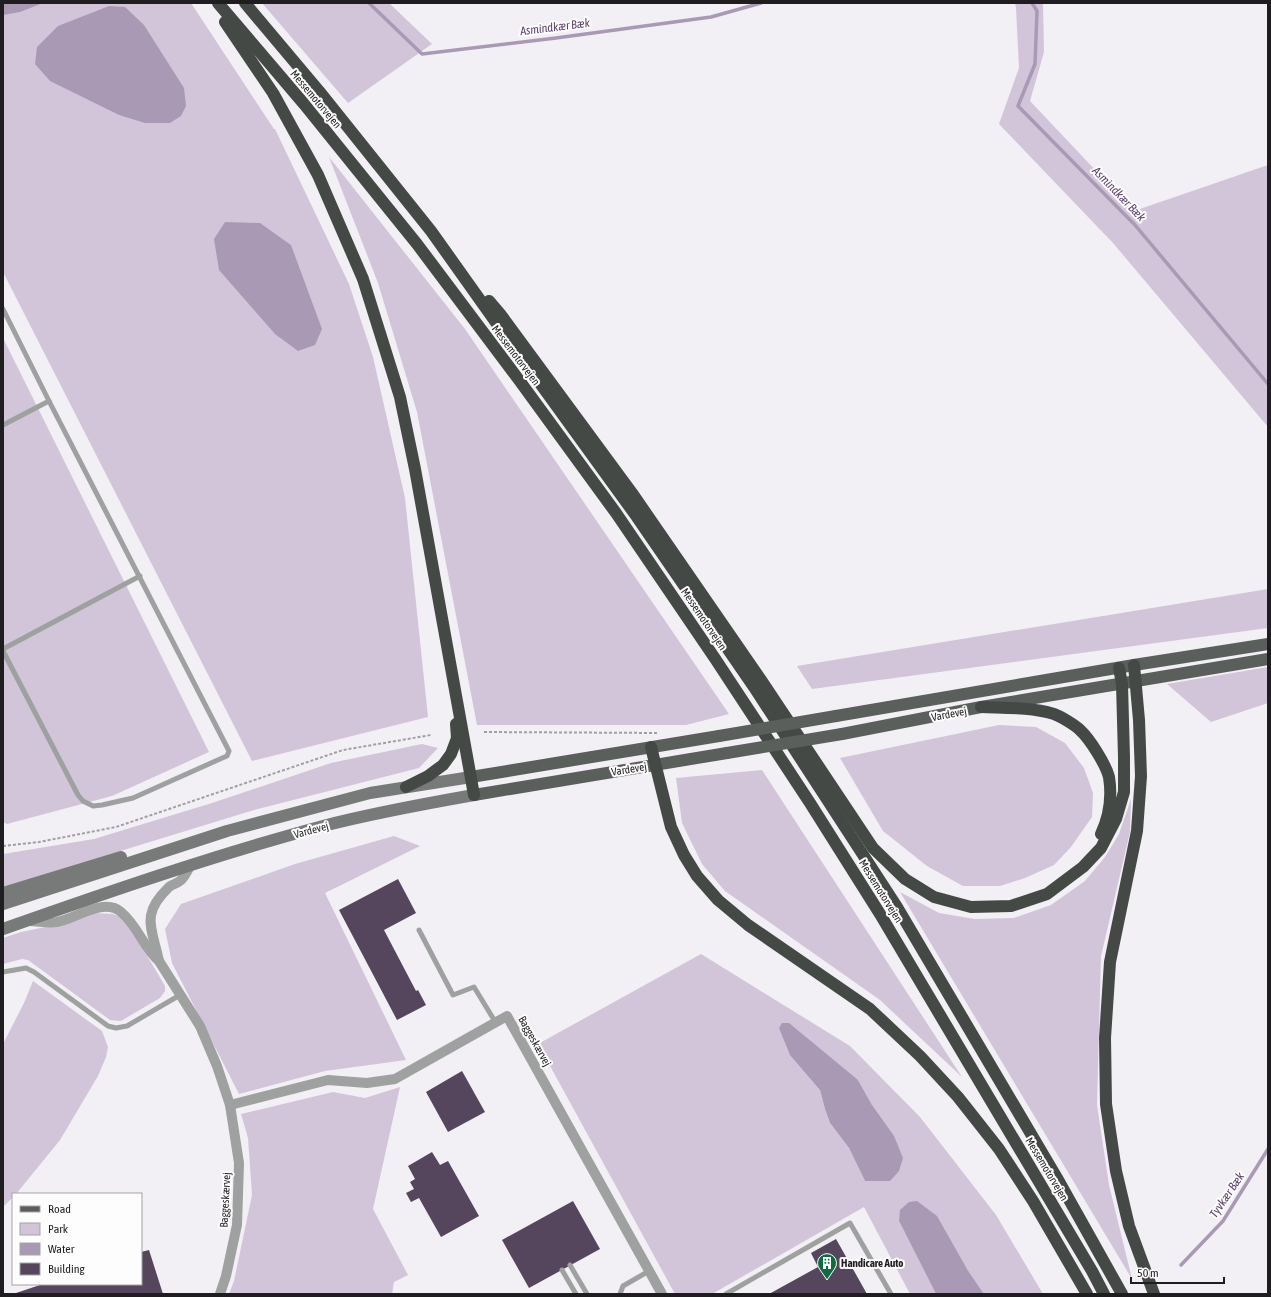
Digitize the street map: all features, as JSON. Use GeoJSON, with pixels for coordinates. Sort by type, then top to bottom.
{"type":"FeatureCollection","features":[{"type":"Feature","properties":{"kind":"highway"},"geometry":{"type":"LineString","coordinates":[[212,3],[281,106],[318,175],[363,279],[400,397],[415,469],[474,795]]}},
{"type":"Feature","properties":{"kind":"highway","name":"Messemotorvejen"},"geometry":{"type":"LineString","coordinates":[[218,3],[304,104],[416,244],[519,380],[616,513],[810,802],[880,914],[1092,1271],[1104,1294]]}},
{"type":"Feature","properties":{"kind":"highway","name":"Messemotorvejen"},"geometry":{"type":"LineString","coordinates":[[245,3],[319,91],[431,231],[641,524],[758,694],[897,907],[1057,1178],[1122,1294]]}},
{"type":"Feature","properties":{"kind":"highway"},"geometry":{"type":"LineString","coordinates":[[431,231],[501,315],[632,493],[873,848],[904,879],[934,897],[971,907],[1011,906],[1047,894],[1083,866],[1101,848],[1116,819],[1124,792],[1122,684],[1119,668]]}},
{"type":"Feature","properties":{"kind":"highway"},"geometry":{"type":"LineString","coordinates":[[1134,665],[1141,776],[1137,831],[1110,962],[1105,1038],[1106,1104],[1116,1170],[1129,1226],[1154,1294]]}},
{"type":"Feature","properties":{"kind":"highway"},"geometry":{"type":"LineString","coordinates":[[406,787],[428,776],[443,765],[451,754],[456,738],[454,687]]}},
{"type":"Feature","properties":{"kind":"highway"},"geometry":{"type":"LineString","coordinates":[[981,708],[1028,708],[1056,714],[1080,730],[1096,750],[1108,776],[1110,797],[1106,824],[1083,866]]}},
{"type":"Feature","properties":{"kind":"highway"},"geometry":{"type":"LineString","coordinates":[[651,747],[671,827],[684,855],[697,876],[718,900],[748,925],[870,1009],[920,1056],[958,1097],[999,1149],[1034,1201],[1087,1294]]}},
{"type":"Feature","properties":{"kind":"main road","name":"Vardevej"},"geometry":{"type":"LineString","coordinates":[[471,777],[1134,665],[1268,644]]}},
{"type":"Feature","properties":{"kind":"main road","name":"Vardevej"},"geometry":{"type":"LineString","coordinates":[[474,795],[842,734],[1268,658]]}},
{"type":"Feature","properties":{"kind":"street","name":"Vardevej"},"geometry":{"type":"LineString","coordinates":[[3,904],[227,831],[370,793],[471,777]]}},
{"type":"Feature","properties":{"kind":"street","name":"Vardevej"},"geometry":{"type":"LineString","coordinates":[[3,929],[190,866],[323,826],[394,810],[474,795]]}},
{"type":"Feature","properties":{"kind":"street"},"geometry":{"type":"LineString","coordinates":[[3,894],[123,857],[138,861]]}},
{"type":"Feature","properties":{"kind":"street","name":"Baggeskærvej"},"geometry":{"type":"LineString","coordinates":[[190,866],[182,880],[171,886],[156,900],[150,919],[151,931],[159,961],[200,1026],[217,1066],[230,1105],[239,1163],[237,1225],[226,1276],[220,1294]]}},
{"type":"Feature","properties":{"kind":"street","name":"Baggeskærvej"},"geometry":{"type":"LineString","coordinates":[[28,920],[56,923],[99,907],[110,907],[120,910],[132,922],[151,954],[159,961]]}},
{"type":"Feature","properties":{"kind":"street","name":"Baggeskærvej"},"geometry":{"type":"LineString","coordinates":[[230,1105],[328,1080],[367,1083],[395,1078],[508,1016],[662,1294]]}},
{"type":"Feature","properties":{"kind":"lane"},"geometry":{"type":"LineString","coordinates":[[3,309],[227,745],[229,751],[227,756],[133,798],[93,806],[83,801],[78,795],[3,650],[140,576]]}},
{"type":"Feature","properties":{"kind":"lane"},"geometry":{"type":"LineString","coordinates":[[3,425],[49,401]]}},
{"type":"Feature","properties":{"kind":"lane"},"geometry":{"type":"LineString","coordinates":[[419,930],[453,995],[474,986],[496,1023]]}},
{"type":"Feature","properties":{"kind":"lane"},"geometry":{"type":"LineString","coordinates":[[3,972],[26,968],[34,972],[108,1026],[116,1028],[127,1026],[180,995]]}},
{"type":"Feature","properties":{"kind":"lane"},"geometry":{"type":"LineString","coordinates":[[726,1294],[850,1223],[891,1294]]}},
{"type":"Feature","properties":{"kind":"lane"},"geometry":{"type":"LineString","coordinates":[[570,1265],[587,1294]]}},
{"type":"Feature","properties":{"kind":"lane"},"geometry":{"type":"LineString","coordinates":[[562,1270],[576,1294]]}},
{"type":"Feature","properties":{"kind":"lane"},"geometry":{"type":"LineString","coordinates":[[620,1294],[622,1286],[649,1271]]}},
{"type":"Feature","properties":{"kind":"path"},"geometry":{"type":"LineString","coordinates":[[484,732],[659,733]]}},
{"type":"Feature","properties":{"kind":"path"},"geometry":{"type":"LineString","coordinates":[[3,846],[39,842],[116,827],[342,750],[431,735]]}},
{"type":"Feature","properties":{"kind":"green space"},"geometry":{"type":"Polygon","coordinates":[[[3,3],[191,3],[275,129],[349,284],[373,357],[405,498],[428,717],[252,761],[3,272],[3,3]]]}},
{"type":"Feature","properties":{"kind":"green space"},"geometry":{"type":"Polygon","coordinates":[[[262,3],[389,3],[432,44],[348,103],[262,3]]]}},
{"type":"Feature","properties":{"kind":"green space"},"geometry":{"type":"Polygon","coordinates":[[[1015,3],[1043,3],[1044,52],[1030,101],[1134,211],[1268,165],[1268,427],[1113,243],[999,124],[1019,68],[1015,3]]]}},
{"type":"Feature","properties":{"kind":"green space"},"geometry":{"type":"Polygon","coordinates":[[[329,157],[465,329],[729,714],[686,725],[477,725],[417,412],[378,283],[329,157]]]}},
{"type":"Feature","properties":{"kind":"green space"},"geometry":{"type":"Polygon","coordinates":[[[3,338],[209,752],[112,796],[7,824],[3,822],[3,338]]]}},
{"type":"Feature","properties":{"kind":"green space"},"geometry":{"type":"Polygon","coordinates":[[[1268,589],[1268,628],[812,689],[797,666],[1268,589]]]}},
{"type":"Feature","properties":{"kind":"green space"},"geometry":{"type":"Polygon","coordinates":[[[1268,667],[1268,703],[1211,722],[1167,684],[1268,667]]]}},
{"type":"Feature","properties":{"kind":"green space"},"geometry":{"type":"Polygon","coordinates":[[[999,725],[1036,727],[1065,743],[1084,768],[1093,793],[1092,817],[1071,847],[1054,865],[1025,878],[1000,886],[963,886],[927,866],[883,831],[840,758],[999,725]]]}},
{"type":"Feature","properties":{"kind":"green space"},"geometry":{"type":"Polygon","coordinates":[[[422,744],[438,748],[419,768],[254,810],[3,887],[3,854],[94,839],[212,803],[331,763],[422,744]]]}},
{"type":"Feature","properties":{"kind":"green space"},"geometry":{"type":"Polygon","coordinates":[[[762,770],[962,1077],[880,1000],[725,891],[702,864],[682,823],[676,778],[762,770]]]}},
{"type":"Feature","properties":{"kind":"green space"},"geometry":{"type":"Polygon","coordinates":[[[1131,799],[1130,832],[1101,956],[1097,1105],[1109,1185],[1132,1279],[900,892],[939,913],[975,919],[1014,918],[1051,905],[1085,881],[1105,857],[1119,834],[1131,799]]]}},
{"type":"Feature","properties":{"kind":"green space"},"geometry":{"type":"Polygon","coordinates":[[[394,836],[420,846],[325,893],[406,1060],[325,1071],[239,1094],[172,963],[165,929],[181,904],[295,864],[394,836]]]}},
{"type":"Feature","properties":{"kind":"green space"},"geometry":{"type":"Polygon","coordinates":[[[94,913],[113,914],[121,917],[129,925],[165,986],[165,991],[160,998],[121,1021],[110,1020],[28,960],[22,959],[3,964],[3,938],[94,913]]]}},
{"type":"Feature","properties":{"kind":"green space"},"geometry":{"type":"Polygon","coordinates":[[[701,954],[850,1046],[920,1117],[996,1215],[1043,1294],[984,1294],[967,1269],[899,1221],[936,1294],[910,1294],[864,1207],[712,1294],[675,1294],[538,1044],[701,954]],[[858,1080],[820,1090],[830,1123],[849,1148],[865,1181],[872,1105],[858,1080]]]}},
{"type":"Feature","properties":{"kind":"green space"},"geometry":{"type":"Polygon","coordinates":[[[33,981],[102,1031],[108,1047],[106,1057],[98,1076],[60,1140],[17,1193],[12,1193],[12,1198],[3,1207],[3,1044],[24,1003],[33,981]]]}},
{"type":"Feature","properties":{"kind":"green space"},"geometry":{"type":"Polygon","coordinates":[[[400,1087],[373,1209],[408,1275],[394,1282],[392,1294],[229,1294],[234,1281],[252,1195],[248,1138],[241,1114],[333,1092],[365,1098],[400,1087]]]}},
{"type":"Feature","properties":{"kind":"water"},"geometry":{"type":"Polygon","coordinates":[[[3,3],[43,3],[20,12],[3,15],[3,3]]]}},
{"type":"Feature","properties":{"kind":"water"},"geometry":{"type":"Polygon","coordinates":[[[109,6],[125,7],[144,25],[184,88],[186,106],[181,116],[170,123],[145,123],[119,115],[50,81],[35,64],[37,47],[58,26],[109,6]]]}},
{"type":"Feature","properties":{"kind":"water"},"geometry":{"type":"Polygon","coordinates":[[[225,222],[260,223],[291,245],[322,329],[315,345],[298,351],[275,334],[219,270],[214,239],[225,222]]]}},
{"type":"Feature","properties":{"kind":"water"},"geometry":{"type":"Polygon","coordinates":[[[782,1023],[789,1023],[858,1080],[872,1105],[894,1136],[903,1158],[899,1171],[890,1181],[865,1181],[849,1148],[830,1123],[820,1090],[790,1055],[779,1028],[782,1023]]]}},
{"type":"Feature","properties":{"kind":"water"},"geometry":{"type":"Polygon","coordinates":[[[917,1201],[937,1216],[967,1269],[984,1294],[936,1294],[899,1221],[900,1210],[909,1202],[917,1201]]]}},
{"type":"Feature","properties":{"kind":"building"},"geometry":{"type":"Polygon","coordinates":[[[398,879],[416,913],[384,930],[416,991],[418,990],[426,1005],[397,1020],[339,910],[398,879]]]}},
{"type":"Feature","properties":{"kind":"building"},"geometry":{"type":"Polygon","coordinates":[[[462,1071],[485,1112],[448,1132],[426,1092],[462,1071]]]}},
{"type":"Feature","properties":{"kind":"building"},"geometry":{"type":"Polygon","coordinates":[[[432,1152],[440,1165],[448,1161],[479,1216],[441,1237],[419,1198],[411,1202],[406,1193],[414,1189],[410,1182],[415,1179],[408,1166],[432,1152]]]}},
{"type":"Feature","properties":{"kind":"building"},"geometry":{"type":"Polygon","coordinates":[[[573,1201],[600,1249],[529,1288],[502,1240],[573,1201]]]}},
{"type":"Feature","properties":{"kind":"building","name":"Handicare Auto"},"geometry":{"type":"Polygon","coordinates":[[[836,1239],[867,1294],[769,1294],[818,1267],[811,1253],[836,1239]]]}},
{"type":"Feature","properties":{"kind":"building"},"geometry":{"type":"Polygon","coordinates":[[[149,1250],[163,1294],[13,1294],[40,1285],[142,1285],[142,1252],[149,1250]]]}},
{"type":"Feature","properties":{"kind":"waterway","name":"Asmindkær Bæk"},"geometry":{"type":"LineString","coordinates":[[369,3],[422,54],[711,17],[761,3]]}},
{"type":"Feature","properties":{"kind":"waterway","name":"Asmindkær Bæk"},"geometry":{"type":"LineString","coordinates":[[1032,3],[1037,11],[1035,64],[1018,106],[1135,225],[1268,384]]}},
{"type":"Feature","properties":{"kind":"waterway","name":"Tyvkær Bæk"},"geometry":{"type":"LineString","coordinates":[[1181,1265],[1223,1221],[1268,1149]]}},
{"type":"Feature","properties":{"kind":"place","name":"Handicare Auto"},"geometry":{"type":"Point","coordinates":[827,1280]}}]}
